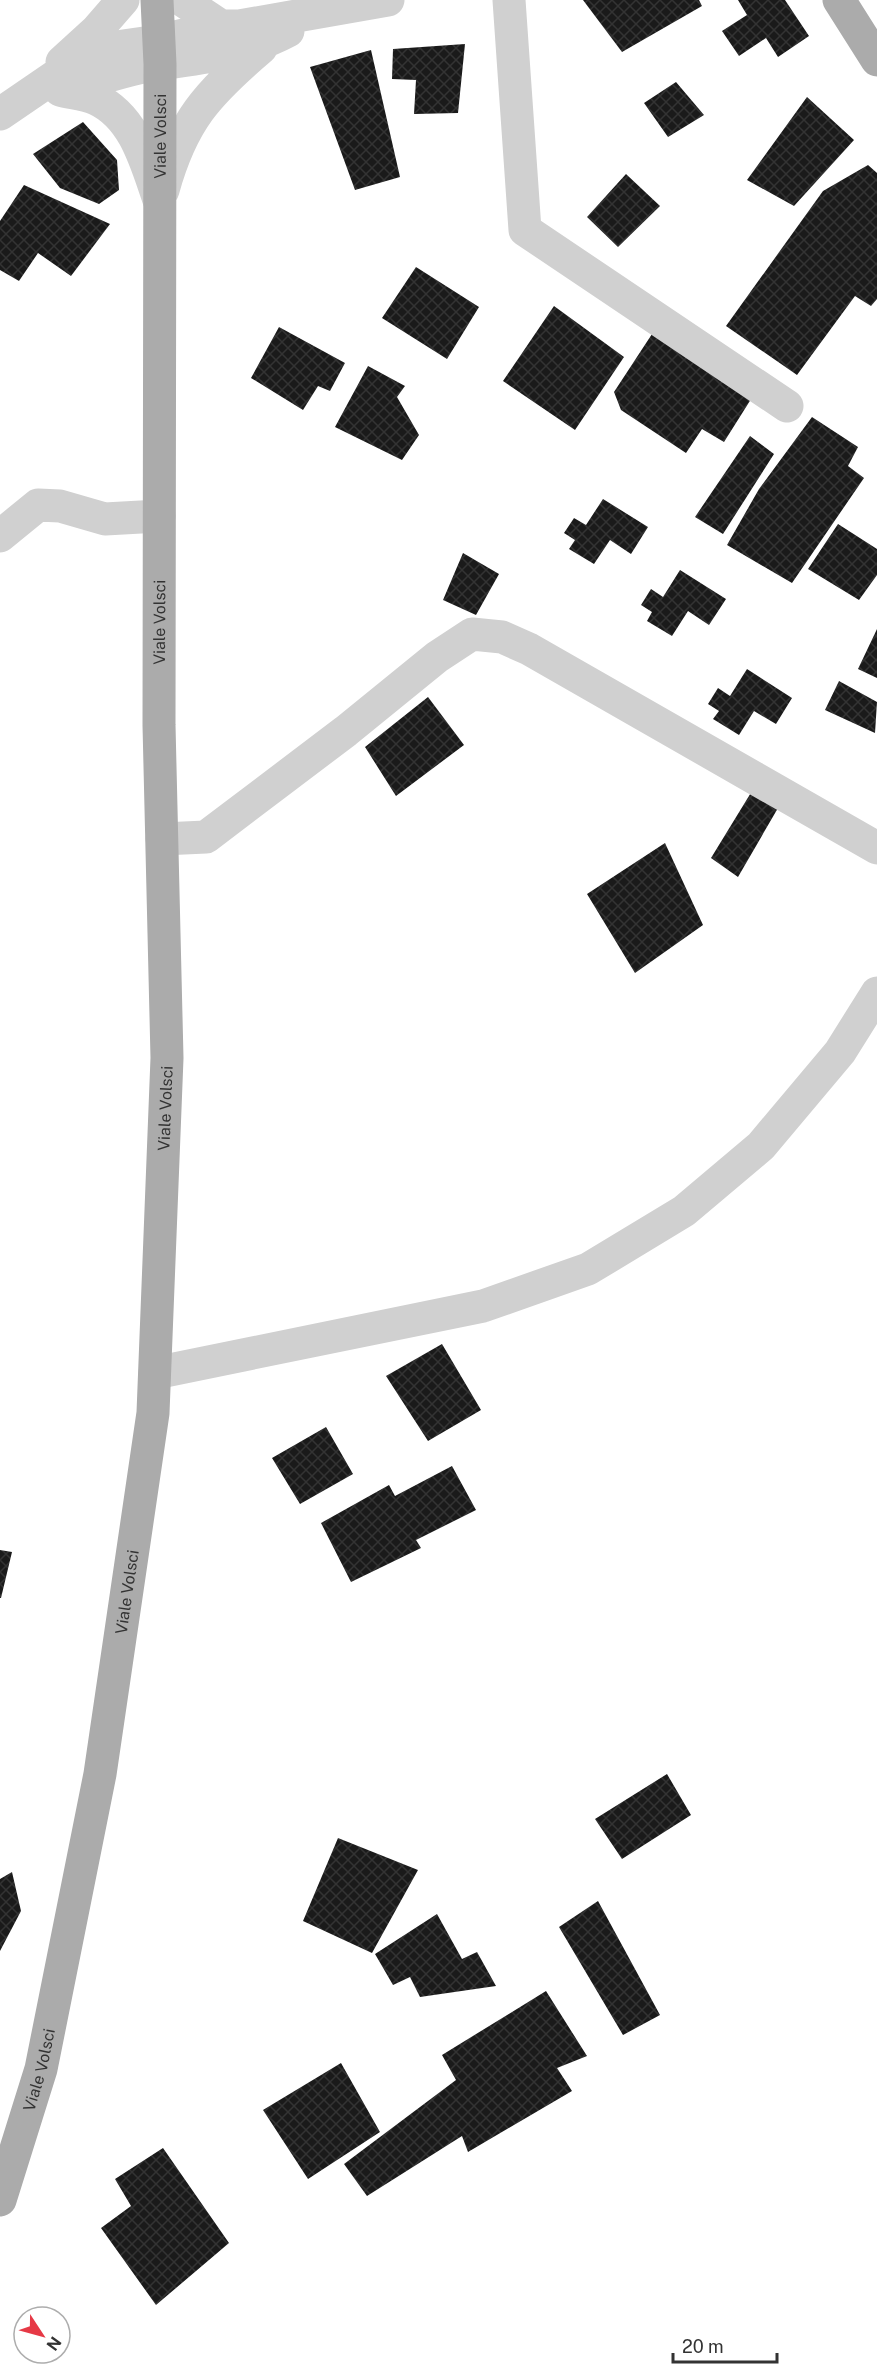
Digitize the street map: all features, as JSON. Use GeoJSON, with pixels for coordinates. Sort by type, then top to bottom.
{"type":"FeatureCollection","features":[{"type":"Feature","properties":{"kind":"main road","name":"Viale Volsci"},"geometry":{"type":"LineString","coordinates":[[0,2200],[41,2069],[100,1774],[153,1413],[167,1058],[162,840],[157,0]]}},
{"type":"Feature","properties":{"kind":"main road"},"geometry":{"type":"LineString","coordinates":[[839,0],[877,60]]}},
{"type":"Feature","properties":{"kind":"street"},"geometry":{"type":"LineString","coordinates":[[8,108],[96,31],[123,0]]}},
{"type":"Feature","properties":{"kind":"street"},"geometry":{"type":"LineString","coordinates":[[182,0],[221,26]]}},
{"type":"Feature","properties":{"kind":"street"},"geometry":{"type":"LineString","coordinates":[[8,108],[159,52],[221,26],[239,26],[321,14],[388,0]]}},
{"type":"Feature","properties":{"kind":"street"},"geometry":{"type":"LineString","coordinates":[[508,0],[525,230],[787,406]]}},
{"type":"Feature","properties":{"kind":"street"},"geometry":{"type":"LineString","coordinates":[[8,108],[63,71],[123,46],[203,60],[266,43],[321,14]]}},
{"type":"Feature","properties":{"kind":"street"},"geometry":{"type":"LineString","coordinates":[[159,202],[173,153],[191,119],[236,70],[266,43]]}},
{"type":"Feature","properties":{"kind":"street"},"geometry":{"type":"LineString","coordinates":[[60,90],[94,98],[114,109],[133,133],[159,202]]}},
{"type":"Feature","properties":{"kind":"street"},"geometry":{"type":"LineString","coordinates":[[0,536],[38,505],[60,506],[105,519],[159,516]]}},
{"type":"Feature","properties":{"kind":"street"},"geometry":{"type":"LineString","coordinates":[[162,840],[206,837],[346,731],[436,657],[472,634],[502,637],[529,648],[877,848]]}},
{"type":"Feature","properties":{"kind":"street"},"geometry":{"type":"LineString","coordinates":[[155,1373],[483,1306],[588,1269],[684,1211],[761,1146],[840,1052],[877,993]]}},
{"type":"Feature","properties":{"kind":"building"},"geometry":{"type":"Polygon","coordinates":[[[583,0],[699,0],[702,6],[622,52],[583,0]]]}},
{"type":"Feature","properties":{"kind":"building"},"geometry":{"type":"Polygon","coordinates":[[[738,0],[785,0],[809,36],[778,57],[766,38],[739,56],[722,31],[747,15],[738,0]]]}},
{"type":"Feature","properties":{"kind":"building"},"geometry":{"type":"Polygon","coordinates":[[[465,44],[458,113],[414,114],[416,80],[392,79],[393,49],[465,44]]]}},
{"type":"Feature","properties":{"kind":"building"},"geometry":{"type":"Polygon","coordinates":[[[371,50],[400,177],[355,190],[310,67],[371,50]]]}},
{"type":"Feature","properties":{"kind":"building"},"geometry":{"type":"Polygon","coordinates":[[[676,82],[704,115],[668,137],[644,103],[676,82]]]}},
{"type":"Feature","properties":{"kind":"building"},"geometry":{"type":"Polygon","coordinates":[[[807,97],[854,140],[794,206],[747,180],[807,97]]]}},
{"type":"Feature","properties":{"kind":"building"},"geometry":{"type":"Polygon","coordinates":[[[83,122],[117,160],[119,190],[99,204],[60,188],[33,154],[83,122]]]}},
{"type":"Feature","properties":{"kind":"building"},"geometry":{"type":"Polygon","coordinates":[[[868,165],[877,173],[877,299],[871,306],[855,296],[797,375],[726,326],[823,191],[868,165]]]}},
{"type":"Feature","properties":{"kind":"building"},"geometry":{"type":"Polygon","coordinates":[[[626,174],[660,206],[618,247],[587,217],[626,174]]]}},
{"type":"Feature","properties":{"kind":"building"},"geometry":{"type":"Polygon","coordinates":[[[24,185],[110,224],[71,276],[38,253],[19,281],[0,270],[0,221],[24,185]]]}},
{"type":"Feature","properties":{"kind":"building"},"geometry":{"type":"Polygon","coordinates":[[[416,267],[479,307],[447,359],[382,318],[416,267]]]}},
{"type":"Feature","properties":{"kind":"building"},"geometry":{"type":"Polygon","coordinates":[[[554,306],[624,357],[575,430],[503,381],[554,306]]]}},
{"type":"Feature","properties":{"kind":"building"},"geometry":{"type":"Polygon","coordinates":[[[279,327],[345,363],[330,391],[318,386],[303,410],[251,378],[279,327]]]}},
{"type":"Feature","properties":{"kind":"building"},"geometry":{"type":"Polygon","coordinates":[[[652,334],[753,396],[724,442],[702,429],[686,453],[621,410],[614,392],[652,334]]]}},
{"type":"Feature","properties":{"kind":"building"},"geometry":{"type":"Polygon","coordinates":[[[368,366],[405,386],[397,397],[419,435],[402,460],[335,427],[368,366]]]}},
{"type":"Feature","properties":{"kind":"building"},"geometry":{"type":"Polygon","coordinates":[[[812,417],[858,447],[848,466],[864,478],[792,583],[727,545],[759,489],[812,417]]]}},
{"type":"Feature","properties":{"kind":"building"},"geometry":{"type":"Polygon","coordinates":[[[750,436],[774,454],[723,534],[695,517],[750,436]]]}},
{"type":"Feature","properties":{"kind":"building"},"geometry":{"type":"Polygon","coordinates":[[[603,499],[648,527],[631,554],[610,540],[594,564],[569,549],[575,540],[564,533],[574,518],[586,525],[603,499]]]}},
{"type":"Feature","properties":{"kind":"building"},"geometry":{"type":"Polygon","coordinates":[[[838,524],[877,549],[877,575],[859,600],[808,569],[838,524]]]}},
{"type":"Feature","properties":{"kind":"building"},"geometry":{"type":"Polygon","coordinates":[[[463,553],[499,574],[476,615],[443,600],[463,553]]]}},
{"type":"Feature","properties":{"kind":"building"},"geometry":{"type":"Polygon","coordinates":[[[680,570],[726,599],[709,625],[688,611],[672,636],[647,621],[652,612],[641,605],[651,589],[663,597],[680,570]]]}},
{"type":"Feature","properties":{"kind":"building"},"geometry":{"type":"Polygon","coordinates":[[[877,629],[877,678],[858,669],[877,629]]]}},
{"type":"Feature","properties":{"kind":"building"},"geometry":{"type":"Polygon","coordinates":[[[747,669],[792,698],[776,724],[754,711],[739,735],[713,719],[719,711],[708,704],[718,688],[730,696],[747,669]]]}},
{"type":"Feature","properties":{"kind":"building"},"geometry":{"type":"Polygon","coordinates":[[[839,681],[877,702],[875,733],[825,710],[839,681]]]}},
{"type":"Feature","properties":{"kind":"building"},"geometry":{"type":"Polygon","coordinates":[[[428,697],[464,745],[396,796],[365,747],[428,697]]]}},
{"type":"Feature","properties":{"kind":"building"},"geometry":{"type":"Polygon","coordinates":[[[752,791],[778,808],[738,877],[711,858],[752,791]]]}},
{"type":"Feature","properties":{"kind":"building"},"geometry":{"type":"Polygon","coordinates":[[[665,843],[703,925],[635,973],[587,894],[665,843]]]}},
{"type":"Feature","properties":{"kind":"building"},"geometry":{"type":"Polygon","coordinates":[[[442,1344],[481,1410],[428,1441],[386,1376],[442,1344]]]}},
{"type":"Feature","properties":{"kind":"building"},"geometry":{"type":"Polygon","coordinates":[[[326,1427],[353,1474],[300,1504],[272,1458],[326,1427]]]}},
{"type":"Feature","properties":{"kind":"building"},"geometry":{"type":"Polygon","coordinates":[[[452,1466],[476,1510],[416,1540],[421,1548],[351,1582],[321,1523],[389,1485],[395,1496],[452,1466]]]}},
{"type":"Feature","properties":{"kind":"building"},"geometry":{"type":"Polygon","coordinates":[[[0,1550],[12,1552],[1,1598],[0,1598],[0,1550]]]}},
{"type":"Feature","properties":{"kind":"building"},"geometry":{"type":"Polygon","coordinates":[[[667,1774],[691,1815],[622,1859],[595,1819],[667,1774]]]}},
{"type":"Feature","properties":{"kind":"building"},"geometry":{"type":"Polygon","coordinates":[[[338,1838],[418,1870],[372,1953],[303,1921],[338,1838]]]}},
{"type":"Feature","properties":{"kind":"building"},"geometry":{"type":"Polygon","coordinates":[[[12,1872],[21,1911],[0,1951],[0,1879],[12,1872]]]}},
{"type":"Feature","properties":{"kind":"building"},"geometry":{"type":"Polygon","coordinates":[[[598,1901],[660,2015],[623,2035],[559,1927],[598,1901]]]}},
{"type":"Feature","properties":{"kind":"building"},"geometry":{"type":"Polygon","coordinates":[[[437,1914],[462,1959],[477,1952],[496,1986],[420,1997],[410,1977],[393,1985],[375,1954],[437,1914]]]}},
{"type":"Feature","properties":{"kind":"building"},"geometry":{"type":"Polygon","coordinates":[[[546,1991],[587,2056],[557,2068],[572,2091],[468,2152],[462,2136],[367,2196],[344,2164],[456,2080],[442,2055],[546,1991]]]}},
{"type":"Feature","properties":{"kind":"building"},"geometry":{"type":"Polygon","coordinates":[[[341,2063],[380,2132],[308,2179],[263,2110],[341,2063]]]}},
{"type":"Feature","properties":{"kind":"building"},"geometry":{"type":"Polygon","coordinates":[[[163,2148],[229,2243],[156,2305],[101,2228],[131,2206],[115,2179],[163,2148]]]}}]}
